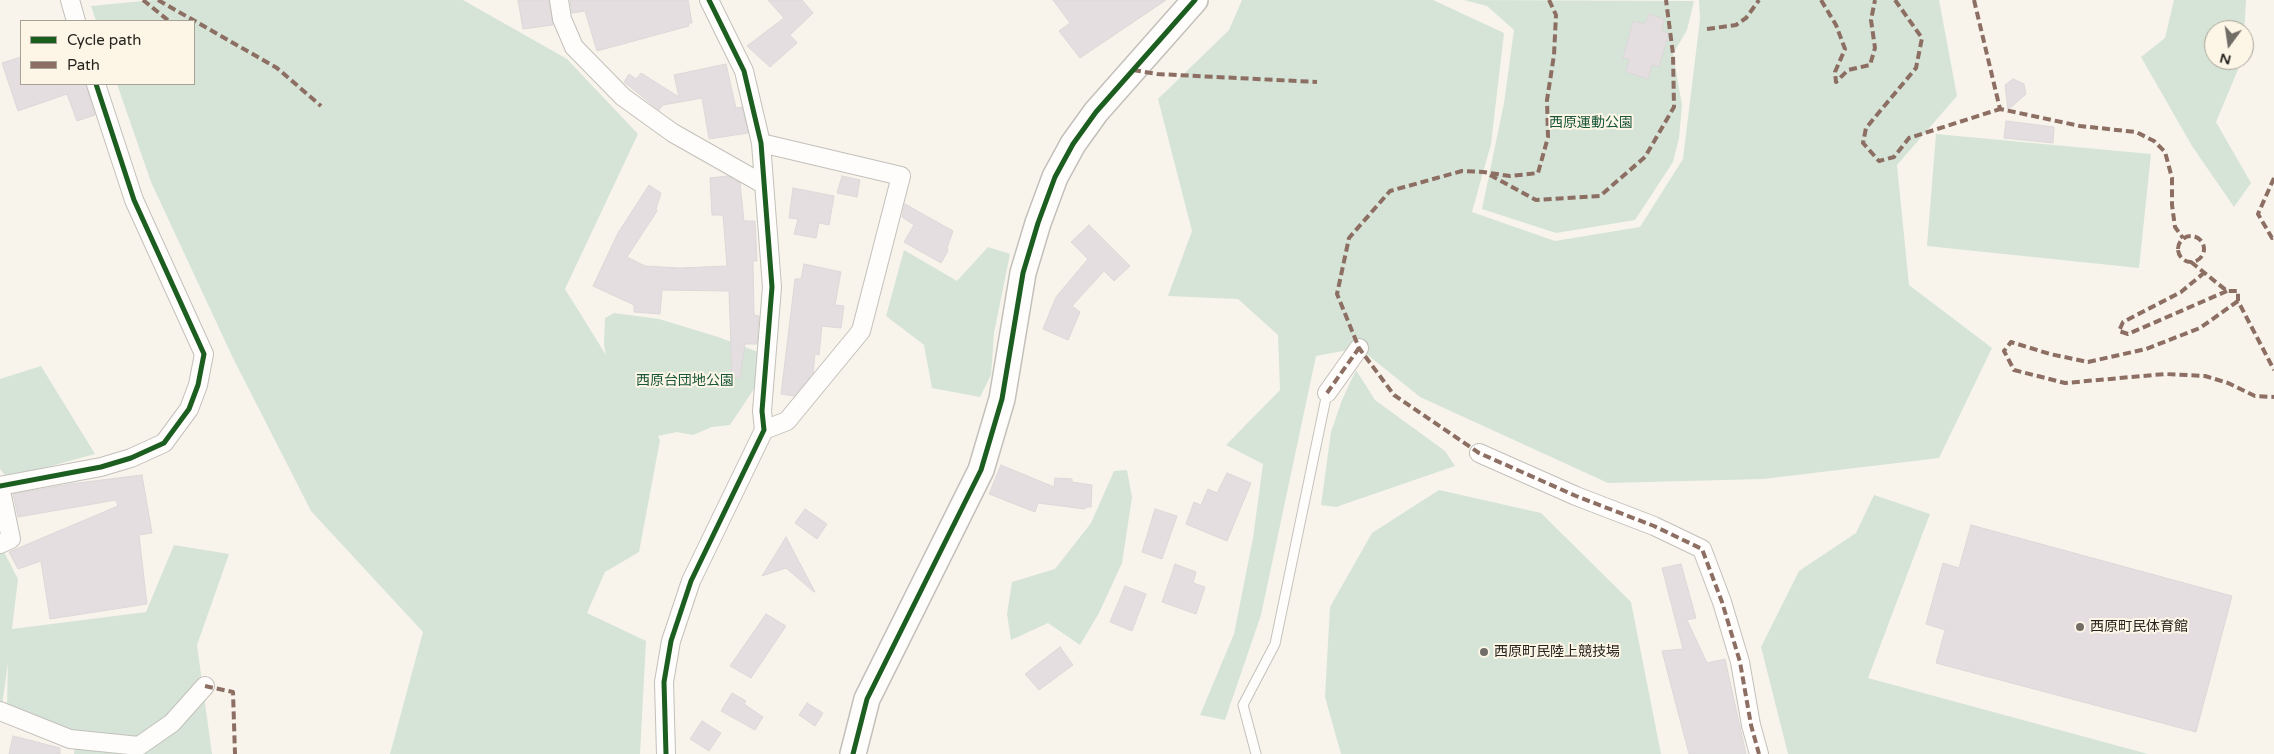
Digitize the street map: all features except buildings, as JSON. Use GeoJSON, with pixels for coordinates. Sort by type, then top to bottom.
{"type":"FeatureCollection","features":[{"type":"Feature","properties":{"kind":"street"},"geometry":{"type":"LineString","coordinates":[[70,0],[76,20]]}},
{"type":"Feature","properties":{"kind":"street"},"geometry":{"type":"LineString","coordinates":[[559,0],[562,19],[574,47],[623,97],[674,133],[763,184]]}},
{"type":"Feature","properties":{"kind":"street"},"geometry":{"type":"LineString","coordinates":[[666,754],[664,682],[671,640],[691,581],[764,430],[762,411],[772,287],[761,143],[744,71],[709,0]]}},
{"type":"Feature","properties":{"kind":"street"},"geometry":{"type":"LineString","coordinates":[[853,754],[866,699],[981,470],[1002,399],[1023,273],[1038,223],[1055,177],[1073,144],[1096,112],[1195,0]]}},
{"type":"Feature","properties":{"kind":"street"},"geometry":{"type":"LineString","coordinates":[[0,544],[11,539],[0,486],[102,467],[131,458],[164,443],[189,409],[198,385],[204,354],[134,200],[96,85]]}},
{"type":"Feature","properties":{"kind":"street"},"geometry":{"type":"LineString","coordinates":[[761,143],[901,176],[861,331],[787,421],[764,430]]}},
{"type":"Feature","properties":{"kind":"street"},"geometry":{"type":"LineString","coordinates":[[1328,393],[1359,348]]}},
{"type":"Feature","properties":{"kind":"street"},"geometry":{"type":"LineString","coordinates":[[1479,454],[1576,496],[1654,526],[1702,549],[1722,602],[1740,662],[1751,725],[1759,754]]}},
{"type":"Feature","properties":{"kind":"street"},"geometry":{"type":"LineString","coordinates":[[0,711],[70,738],[139,746],[172,723],[205,686]]}},
{"type":"Feature","properties":{"kind":"lane"},"geometry":{"type":"LineString","coordinates":[[1256,754],[1243,705],[1276,644],[1328,393]]}},
{"type":"Feature","properties":{"kind":"green space","name":"西原台団地公園"},"geometry":{"type":"Polygon","coordinates":[[[153,0],[463,0],[567,59],[638,134],[565,289],[606,355],[604,345],[605,318],[614,313],[659,319],[718,337],[761,353],[754,389],[730,425],[712,427],[693,435],[677,432],[658,436],[660,440],[639,552],[605,572],[587,613],[646,641],[640,754],[390,754],[423,632],[311,511],[232,356],[151,182],[117,85],[195,85],[195,20],[96,20],[91,6],[153,0]]]}},
{"type":"Feature","properties":{"kind":"green space"},"geometry":{"type":"Polygon","coordinates":[[[1242,0],[1433,0],[1504,33],[1491,144],[1472,212],[1555,241],[1640,227],[1683,159],[1700,19],[1699,0],[1939,0],[1957,96],[1897,165],[1909,285],[1992,348],[1939,458],[1763,479],[1608,483],[1420,397],[1359,348],[1316,356],[1261,615],[1225,720],[1200,715],[1234,634],[1253,538],[1263,464],[1226,445],[1280,390],[1278,335],[1238,299],[1168,296],[1192,231],[1158,99],[1229,30],[1242,0]]]}},
{"type":"Feature","properties":{"kind":"green space","name":"西原運動公園"},"geometry":{"type":"Polygon","coordinates":[[[1464,0],[1694,1],[1687,30],[1673,54],[1682,105],[1679,138],[1673,162],[1635,220],[1556,233],[1482,209],[1504,103],[1514,30],[1487,6],[1464,0]]]}},
{"type":"Feature","properties":{"kind":"green space"},"geometry":{"type":"Polygon","coordinates":[[[2174,0],[2246,0],[2245,20],[2204,20],[2204,70],[2238,70],[2216,122],[2251,183],[2234,207],[2192,146],[2141,57],[2165,38],[2174,0]]]}},
{"type":"Feature","properties":{"kind":"green space"},"geometry":{"type":"Polygon","coordinates":[[[1936,134],[2151,154],[2139,268],[1927,246],[1936,134]]]}},
{"type":"Feature","properties":{"kind":"green space"},"geometry":{"type":"Polygon","coordinates":[[[988,247],[1010,254],[994,333],[991,375],[980,397],[932,388],[924,345],[886,316],[904,250],[957,281],[988,247]]]}},
{"type":"Feature","properties":{"kind":"green space"},"geometry":{"type":"Polygon","coordinates":[[[41,366],[95,454],[7,478],[0,469],[0,379],[41,366]]]}},
{"type":"Feature","properties":{"kind":"green space"},"geometry":{"type":"Polygon","coordinates":[[[1356,370],[1375,400],[1445,451],[1455,466],[1336,507],[1321,505],[1331,432],[1342,400],[1356,370]]]}},
{"type":"Feature","properties":{"kind":"green space"},"geometry":{"type":"Polygon","coordinates":[[[1127,470],[1132,497],[1122,563],[1099,613],[1080,645],[1048,623],[1011,640],[1007,614],[1012,582],[1055,569],[1091,523],[1114,471],[1127,470]]]}},
{"type":"Feature","properties":{"kind":"green space","name":"西原町民陸上競技場"},"geometry":{"type":"Polygon","coordinates":[[[1439,490],[1541,513],[1631,602],[1661,754],[1341,754],[1325,697],[1330,607],[1372,533],[1439,490]]]}},
{"type":"Feature","properties":{"kind":"green space"},"geometry":{"type":"Polygon","coordinates":[[[1874,495],[1930,514],[1868,678],[2148,754],[1788,754],[1761,647],[1799,571],[1856,533],[1874,495]]]}},
{"type":"Feature","properties":{"kind":"green space"},"geometry":{"type":"Polygon","coordinates":[[[174,545],[229,554],[197,645],[212,754],[74,754],[76,731],[7,707],[8,663],[2,705],[0,705],[0,551],[3,550],[18,579],[12,629],[146,612],[174,545]]]}},
{"type":"Feature","properties":{"kind":"marked path"},"geometry":{"type":"LineString","coordinates":[[143,0],[168,20]]}},
{"type":"Feature","properties":{"kind":"marked path"},"geometry":{"type":"LineString","coordinates":[[158,0],[193,20]]}},
{"type":"Feature","properties":{"kind":"marked path"},"geometry":{"type":"LineString","coordinates":[[1549,0],[1556,15],[1554,55],[1547,100],[1548,137],[1538,173],[1510,176],[1462,171],[1390,191],[1349,238],[1337,294],[1359,348],[1394,395],[1479,453],[1576,496],[1654,526],[1702,549],[1722,602],[1740,662],[1751,725],[1759,754]]}},
{"type":"Feature","properties":{"kind":"marked path"},"geometry":{"type":"LineString","coordinates":[[1490,175],[1536,200],[1600,196],[1645,157],[1674,107],[1673,54],[1666,0]]}},
{"type":"Feature","properties":{"kind":"marked path"},"geometry":{"type":"LineString","coordinates":[[1707,29],[1736,25],[1746,18],[1759,0]]}},
{"type":"Feature","properties":{"kind":"marked path"},"geometry":{"type":"LineString","coordinates":[[1821,0],[1836,25],[1845,49],[1835,72],[1836,82],[1848,70],[1870,65],[1875,48],[1871,20],[1875,0]]}},
{"type":"Feature","properties":{"kind":"marked path"},"geometry":{"type":"LineString","coordinates":[[1895,0],[1922,38],[1916,68],[1866,128],[1863,143],[1879,161],[1894,157],[1909,138],[2000,109]]}},
{"type":"Feature","properties":{"kind":"marked path"},"geometry":{"type":"LineString","coordinates":[[1974,0],[2000,109],[2080,126],[2136,132],[2154,141],[2165,152],[2172,178],[2172,205],[2175,227],[2183,238]]}},
{"type":"Feature","properties":{"kind":"marked path"},"geometry":{"type":"LineString","coordinates":[[195,21],[277,68],[321,106]]}},
{"type":"Feature","properties":{"kind":"marked path"},"geometry":{"type":"LineString","coordinates":[[1133,70],[1157,74],[1317,82]]}},
{"type":"Feature","properties":{"kind":"marked path"},"geometry":{"type":"LineString","coordinates":[[2274,178],[2258,214],[2272,238],[2274,237]]}},
{"type":"Feature","properties":{"kind":"marked path"},"geometry":{"type":"LineString","coordinates":[[2191,236],[2200,240],[2204,249],[2200,258],[2191,262],[2182,258],[2178,249],[2182,240],[2191,236]]}},
{"type":"Feature","properties":{"kind":"marked path"},"geometry":{"type":"LineString","coordinates":[[2191,262],[2227,291],[2238,291],[2238,301],[2274,370]]}},
{"type":"Feature","properties":{"kind":"marked path"},"geometry":{"type":"LineString","coordinates":[[2205,272],[2181,292],[2123,322],[2119,331],[2128,334],[2227,291]]}},
{"type":"Feature","properties":{"kind":"marked path"},"geometry":{"type":"LineString","coordinates":[[2238,301],[2200,328],[2146,349],[2088,362],[2050,354],[2011,342],[2004,351],[2014,370],[2065,383],[2165,374],[2205,376],[2228,383],[2255,396],[2274,397]]}},
{"type":"Feature","properties":{"kind":"marked path"},"geometry":{"type":"LineString","coordinates":[[1327,393],[1359,348]]}},
{"type":"Feature","properties":{"kind":"marked path"},"geometry":{"type":"LineString","coordinates":[[205,686],[233,692],[235,754]]}},
{"type":"Feature","properties":{"kind":"cycle path"},"geometry":{"type":"LineString","coordinates":[[666,754],[664,682],[671,641],[691,581],[764,430],[762,411],[772,287],[761,143],[744,71],[709,0]]}},
{"type":"Feature","properties":{"kind":"cycle path"},"geometry":{"type":"LineString","coordinates":[[853,754],[867,699],[981,470],[1002,399],[1023,273],[1038,223],[1055,177],[1073,144],[1096,112],[1195,0]]}},
{"type":"Feature","properties":{"kind":"cycle path"},"geometry":{"type":"LineString","coordinates":[[0,486],[101,467],[131,458],[164,443],[189,409],[198,385],[204,354],[134,200],[96,85]]}},
{"type":"Feature","properties":{"kind":"place","name":"西原町民体育館"},"geometry":{"type":"Point","coordinates":[2080,627]}},
{"type":"Feature","properties":{"kind":"place","name":"西原町民陸上競技場"},"geometry":{"type":"Point","coordinates":[1484,652]}}]}
